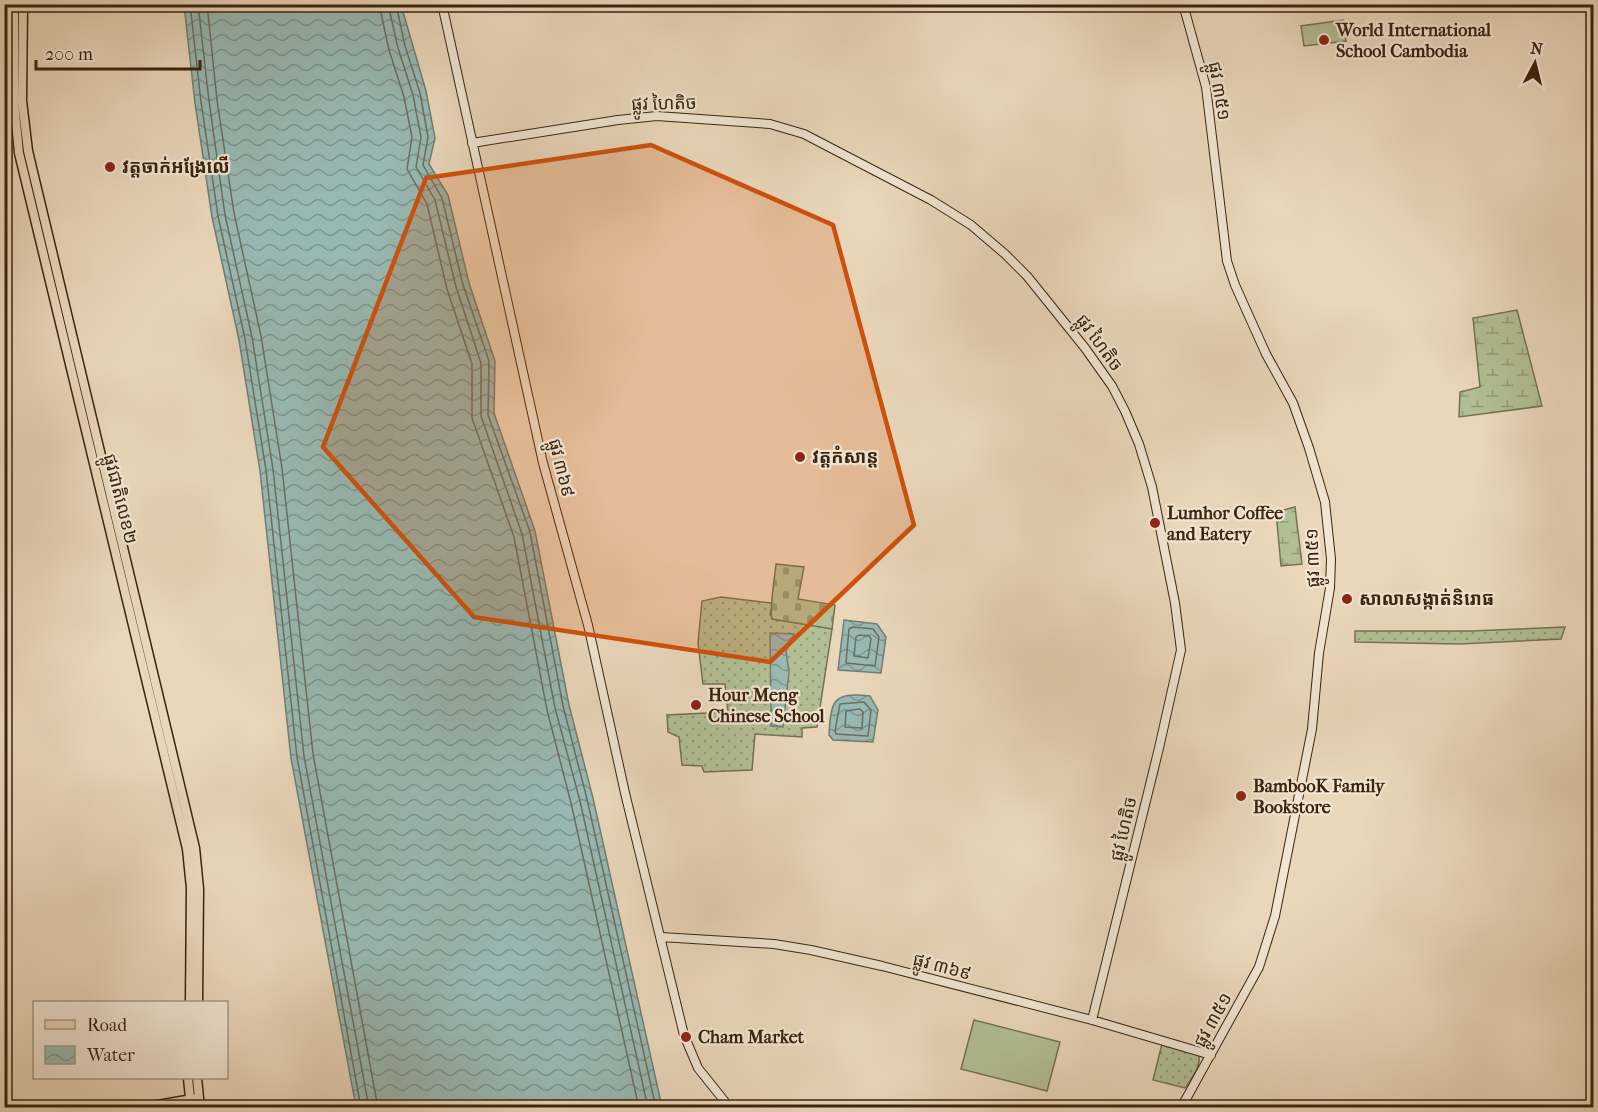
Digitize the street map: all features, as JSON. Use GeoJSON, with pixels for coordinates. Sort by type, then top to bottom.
{"type":"FeatureCollection","features":[{"type":"Feature","properties":{"kind":"main road","name":"ផ្លូវជាតិលេខ២"},"geometry":{"type":"LineString","coordinates":[[14,4],[18,69]]}},
{"type":"Feature","properties":{"kind":"main road","name":"ផ្លូវជាតិលេខ២"},"geometry":{"type":"LineString","coordinates":[[23,4],[15,119],[21,159],[198,868],[198,1001]]}},
{"type":"Feature","properties":{"kind":"main road","name":"ផ្លូវជាតិលេខ២"},"geometry":{"type":"LineString","coordinates":[[182,811],[190,878],[190,1001]]}},
{"type":"Feature","properties":{"kind":"main road"},"geometry":{"type":"LineString","coordinates":[[189,1079],[195,1103]]}},
{"type":"Feature","properties":{"kind":"main road"},"geometry":{"type":"LineString","coordinates":[[195,1103],[197,1079]]}},
{"type":"Feature","properties":{"kind":"main road"},"geometry":{"type":"LineString","coordinates":[[140,1107],[195,1103]]}},
{"type":"Feature","properties":{"kind":"street","name":"ផ្លូវ ៣៦៩"},"geometry":{"type":"LineString","coordinates":[[442,4],[543,463],[588,625],[625,793],[689,1050],[709,1084],[730,1107]]}},
{"type":"Feature","properties":{"kind":"street","name":"ផ្លូវ ៣៥១"},"geometry":{"type":"LineString","coordinates":[[1181,1107],[1259,967],[1275,916],[1312,729],[1319,653],[1330,588],[1331,559],[1325,502],[1309,448],[1293,403],[1266,354],[1235,285],[1227,261],[1206,87],[1183,4]]}},
{"type":"Feature","properties":{"kind":"street","name":"ផ្លូវ ហៃតិច"},"geometry":{"type":"LineString","coordinates":[[472,143],[657,116],[770,124],[804,134],[931,200],[971,225],[1027,276],[1085,348],[1112,387],[1139,444],[1152,487],[1176,611],[1181,650],[1092,1020]]}},
{"type":"Feature","properties":{"kind":"street","name":"ផ្លូវ ៣៦៩"},"geometry":{"type":"LineString","coordinates":[[661,937],[733,940],[811,950],[1092,1020],[1210,1054]]}},
{"type":"Feature","properties":{"kind":"highlighted area"},"geometry":{"type":"Polygon","coordinates":[[[651,145],[833,225],[914,525],[770,662],[474,617],[323,447],[426,178],[651,145]]]}},
{"type":"Feature","properties":{"kind":"green space"},"geometry":{"type":"Polygon","coordinates":[[[1343,20],[1346,41],[1304,46],[1301,26],[1343,20]]]}},
{"type":"Feature","properties":{"kind":"green space"},"geometry":{"type":"Polygon","coordinates":[[[1517,310],[1542,406],[1459,417],[1460,392],[1480,387],[1473,318],[1517,310]]]}},
{"type":"Feature","properties":{"kind":"green space"},"geometry":{"type":"Polygon","coordinates":[[[1295,507],[1302,564],[1281,566],[1276,512],[1295,507]]]}},
{"type":"Feature","properties":{"kind":"green space"},"geometry":{"type":"Polygon","coordinates":[[[776,564],[804,567],[798,599],[835,605],[832,629],[772,619],[776,564]]]}},
{"type":"Feature","properties":{"kind":"green space"},"geometry":{"type":"Polygon","coordinates":[[[721,597],[771,603],[770,615],[832,629],[817,727],[802,728],[802,737],[755,734],[752,770],[704,772],[702,766],[682,765],[679,737],[668,732],[667,715],[728,712],[725,684],[703,684],[698,643],[702,601],[721,597]]]}},
{"type":"Feature","properties":{"kind":"green space"},"geometry":{"type":"Polygon","coordinates":[[[1565,627],[1561,639],[1460,644],[1355,642],[1355,631],[1471,631],[1565,627]]]}},
{"type":"Feature","properties":{"kind":"green space"},"geometry":{"type":"Polygon","coordinates":[[[974,1020],[1060,1042],[1047,1091],[961,1069],[974,1020]]]}},
{"type":"Feature","properties":{"kind":"green space"},"geometry":{"type":"Polygon","coordinates":[[[1162,1044],[1198,1054],[1198,1067],[1185,1088],[1153,1080],[1162,1044]]]}},
{"type":"Feature","properties":{"kind":"water"},"geometry":{"type":"Polygon","coordinates":[[[184,5],[401,5],[426,91],[435,138],[429,164],[448,195],[469,283],[495,361],[494,413],[535,531],[569,705],[593,798],[662,1107],[356,1107],[291,758],[260,471],[239,340],[212,217],[195,103],[184,5]]]}},
{"type":"Feature","properties":{"kind":"water"},"geometry":{"type":"Polygon","coordinates":[[[844,620],[877,624],[886,637],[881,673],[838,670],[844,620]]]}},
{"type":"Feature","properties":{"kind":"water"},"geometry":{"type":"Polygon","coordinates":[[[770,633],[794,634],[786,651],[789,672],[783,727],[771,726],[770,633]]]}},
{"type":"Feature","properties":{"kind":"water"},"geometry":{"type":"Polygon","coordinates":[[[848,695],[870,696],[878,710],[873,742],[833,740],[829,735],[831,714],[836,701],[848,695]]]}},
{"type":"Feature","properties":{"kind":"place","name":"World International School Cambodia"},"geometry":{"type":"Point","coordinates":[1324,40]}},
{"type":"Feature","properties":{"kind":"place","name":"វត្តចាក់អង្រែលើ"},"geometry":{"type":"Point","coordinates":[110,167]}},
{"type":"Feature","properties":{"kind":"place","name":"វត្តកំសាន្ត"},"geometry":{"type":"Point","coordinates":[800,457]}},
{"type":"Feature","properties":{"kind":"place","name":"Lumhor Coffee and Eatery"},"geometry":{"type":"Point","coordinates":[1155,523]}},
{"type":"Feature","properties":{"kind":"place","name":"សាលាសង្កាត់និរោធ"},"geometry":{"type":"Point","coordinates":[1347,599]}},
{"type":"Feature","properties":{"kind":"place","name":"Hour Meng Chinese School"},"geometry":{"type":"Point","coordinates":[696,705]}},
{"type":"Feature","properties":{"kind":"place","name":"BambooK Family Bookstore"},"geometry":{"type":"Point","coordinates":[1241,796]}},
{"type":"Feature","properties":{"kind":"place","name":"Cham Market"},"geometry":{"type":"Point","coordinates":[686,1037]}}]}
